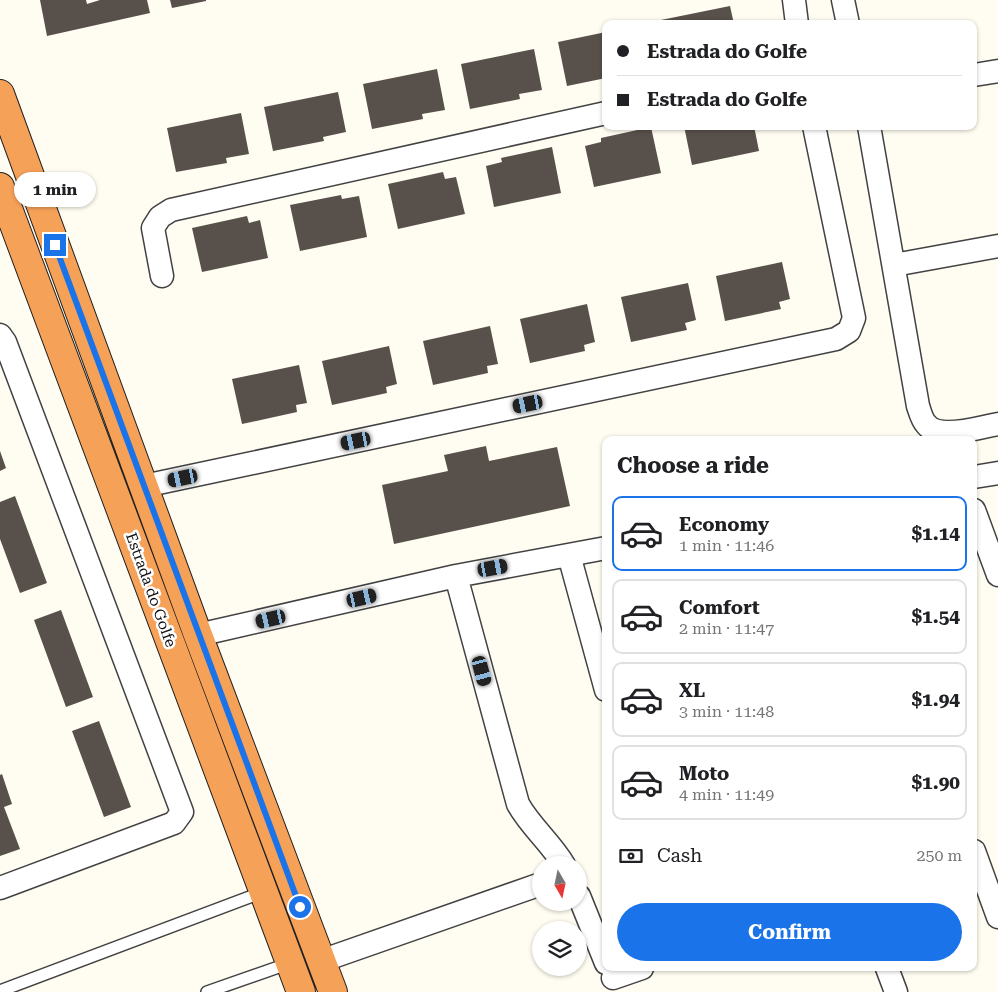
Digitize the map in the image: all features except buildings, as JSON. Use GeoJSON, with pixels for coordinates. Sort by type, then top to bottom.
{"type":"FeatureCollection","features":[{"type":"Feature","properties":{"kind":"highway","name":"Estrada do Golfe"},"geometry":{"type":"LineString","coordinates":[[0,94],[198,635],[333,992]]}},
{"type":"Feature","properties":{"kind":"highway","name":"Estrada do Golfe"},"geometry":{"type":"LineString","coordinates":[[2,197],[301,992]]}},
{"type":"Feature","properties":{"kind":"street"},"geometry":{"type":"LineString","coordinates":[[794,0],[796,20]]}},
{"type":"Feature","properties":{"kind":"street"},"geometry":{"type":"LineString","coordinates":[[843,0],[847,20]]}},
{"type":"Feature","properties":{"kind":"street"},"geometry":{"type":"LineString","coordinates":[[977,74],[998,71]]}},
{"type":"Feature","properties":{"kind":"street"},"geometry":{"type":"LineString","coordinates":[[162,276],[153,228],[160,217],[172,210],[602,114]]}},
{"type":"Feature","properties":{"kind":"street"},"geometry":{"type":"LineString","coordinates":[[144,486],[836,339],[849,331],[854,318],[815,130]]}},
{"type":"Feature","properties":{"kind":"street"},"geometry":{"type":"LineString","coordinates":[[870,130],[918,406],[926,424],[936,432],[955,432],[998,424]]}},
{"type":"Feature","properties":{"kind":"street"},"geometry":{"type":"LineString","coordinates":[[894,265],[998,246]]}},
{"type":"Feature","properties":{"kind":"street"},"geometry":{"type":"LineString","coordinates":[[0,335],[5,342],[182,812],[174,823],[0,888]]}},
{"type":"Feature","properties":{"kind":"street"},"geometry":{"type":"LineString","coordinates":[[977,477],[998,473]]}},
{"type":"Feature","properties":{"kind":"street"},"geometry":{"type":"LineString","coordinates":[[977,518],[998,575]]}},
{"type":"Feature","properties":{"kind":"street"},"geometry":{"type":"LineString","coordinates":[[198,635],[456,576],[602,549]]}},
{"type":"Feature","properties":{"kind":"street"},"geometry":{"type":"LineString","coordinates":[[569,555],[602,675]]}},
{"type":"Feature","properties":{"kind":"street"},"geometry":{"type":"LineString","coordinates":[[456,576],[518,804],[524,816],[534,824],[557,856]]}},
{"type":"Feature","properties":{"kind":"street"},"geometry":{"type":"LineString","coordinates":[[977,859],[998,917]]}},
{"type":"Feature","properties":{"kind":"street"},"geometry":{"type":"LineString","coordinates":[[321,961],[532,887]]}},
{"type":"Feature","properties":{"kind":"street"},"geometry":{"type":"LineString","coordinates":[[585,911],[602,953]]}},
{"type":"Feature","properties":{"kind":"street"},"geometry":{"type":"LineString","coordinates":[[611,975],[629,971]]}},
{"type":"Feature","properties":{"kind":"street"},"geometry":{"type":"LineString","coordinates":[[888,971],[896,992]]}},
{"type":"Feature","properties":{"kind":"lane"},"geometry":{"type":"LineString","coordinates":[[0,991],[263,892]]}},
{"type":"Feature","properties":{"kind":"lane"},"geometry":{"type":"LineString","coordinates":[[208,992],[290,963]]}},
{"type":"Feature","properties":{"kind":"route"},"geometry":{"type":"LineString","coordinates":[[55,245],[300,907]]}}]}
